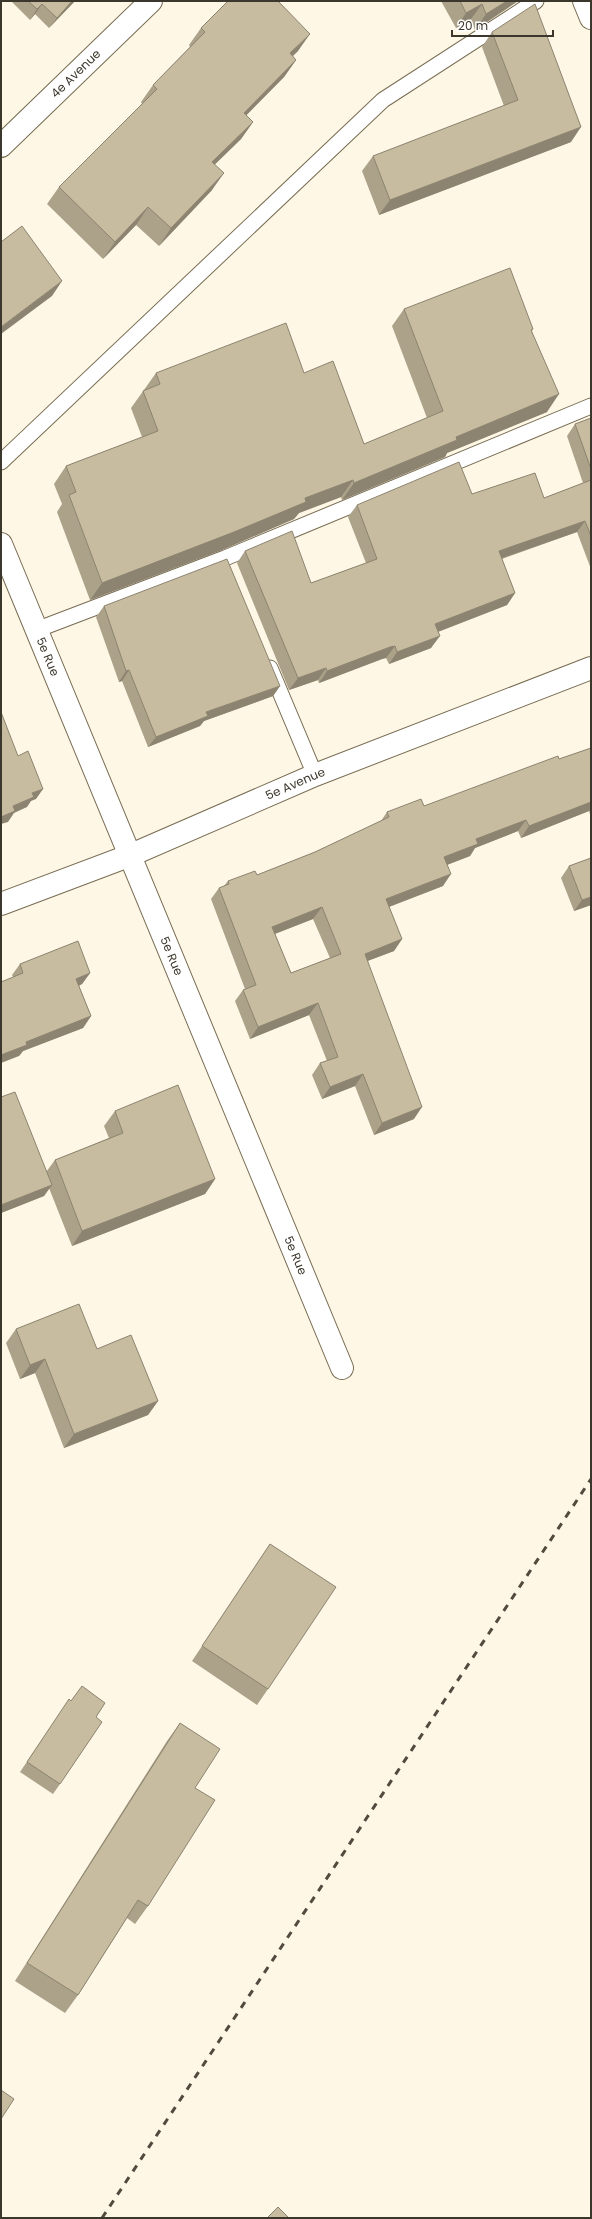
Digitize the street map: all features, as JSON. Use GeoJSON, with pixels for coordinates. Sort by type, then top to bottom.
{"type":"FeatureCollection","features":[{"type":"Feature","properties":{"kind":"street","name":"4e Avenue"},"geometry":{"type":"LineString","coordinates":[[1,146],[152,1]]}},
{"type":"Feature","properties":{"kind":"street"},"geometry":{"type":"LineString","coordinates":[[584,1],[591,18]]}},
{"type":"Feature","properties":{"kind":"street","name":"5e Rue"},"geometry":{"type":"LineString","coordinates":[[1,544],[342,1368]]}},
{"type":"Feature","properties":{"kind":"street","name":"5e Avenue"},"geometry":{"type":"LineString","coordinates":[[1,904],[131,855],[315,775],[591,668]]}},
{"type":"Feature","properties":{"kind":"lane"},"geometry":{"type":"LineString","coordinates":[[1,462],[383,100],[536,1]]}},
{"type":"Feature","properties":{"kind":"lane"},"geometry":{"type":"LineString","coordinates":[[36,630],[225,558],[591,406]]}},
{"type":"Feature","properties":{"kind":"lane"},"geometry":{"type":"LineString","coordinates":[[225,558],[231,573]]}},
{"type":"Feature","properties":{"kind":"lane"},"geometry":{"type":"LineString","coordinates":[[264,652],[315,775]]}},
{"type":"Feature","properties":{"kind":"building"},"geometry":{"type":"Polygon","coordinates":[[[28,1],[72,1],[57,18],[42,4],[37,9],[28,1]]]}},
{"type":"Feature","properties":{"kind":"building"},"geometry":{"type":"Polygon","coordinates":[[[228,1],[278,1],[310,34],[290,53],[296,60],[244,113],[253,122],[212,162],[224,173],[171,228],[148,207],[115,242],[59,187],[157,89],[153,85],[205,32],[201,28],[228,1]]]}},
{"type":"Feature","properties":{"kind":"building"},"geometry":{"type":"Polygon","coordinates":[[[460,1],[507,1],[486,14],[482,4],[466,13],[460,1]]]}},
{"type":"Feature","properties":{"kind":"building"},"geometry":{"type":"Polygon","coordinates":[[[535,4],[581,127],[390,200],[373,156],[518,100],[492,32],[535,4]]]}},
{"type":"Feature","properties":{"kind":"building"},"geometry":{"type":"Polygon","coordinates":[[[22,226],[62,281],[1,327],[1,242],[22,226]]]}},
{"type":"Feature","properties":{"kind":"building"},"geometry":{"type":"Polygon","coordinates":[[[510,268],[533,329],[531,330],[559,394],[456,437],[457,440],[354,483],[353,480],[305,498],[306,502],[234,532],[102,583],[69,495],[76,492],[66,466],[158,431],[143,391],[160,384],[156,373],[286,323],[304,373],[333,361],[364,444],[443,411],[404,309],[510,268]]]}},
{"type":"Feature","properties":{"kind":"building"},"geometry":{"type":"Polygon","coordinates":[[[591,418],[591,469],[575,424],[591,418]]]}},
{"type":"Feature","properties":{"kind":"building"},"geometry":{"type":"Polygon","coordinates":[[[459,462],[472,494],[535,473],[544,498],[591,480],[591,536],[585,521],[499,551],[515,593],[435,624],[440,636],[397,652],[395,646],[390,647],[327,671],[326,668],[298,678],[245,551],[292,531],[311,583],[377,559],[357,505],[459,462]]]}},
{"type":"Feature","properties":{"kind":"building"},"geometry":{"type":"Polygon","coordinates":[[[227,559],[280,686],[206,712],[208,716],[156,737],[129,670],[126,671],[104,606],[227,559]]]}},
{"type":"Feature","properties":{"kind":"building"},"geometry":{"type":"Polygon","coordinates":[[[1,712],[18,756],[28,751],[43,789],[32,793],[34,797],[13,806],[15,811],[1,817],[1,712]]]}},
{"type":"Feature","properties":{"kind":"building"},"geometry":{"type":"Polygon","coordinates":[[[591,748],[591,802],[529,826],[526,820],[476,839],[478,844],[444,857],[451,874],[386,899],[402,939],[365,954],[422,1107],[382,1123],[363,1074],[330,1087],[320,1063],[338,1057],[318,1003],[258,1027],[243,990],[256,985],[219,888],[229,884],[228,881],[255,871],[257,875],[315,852],[389,817],[387,812],[421,799],[424,806],[558,756],[559,759],[591,748]],[[322,907],[272,927],[291,973],[341,954],[322,907]]]}},
{"type":"Feature","properties":{"kind":"building"},"geometry":{"type":"Polygon","coordinates":[[[591,858],[591,897],[582,900],[569,866],[591,858]]]}},
{"type":"Feature","properties":{"kind":"building"},"geometry":{"type":"Polygon","coordinates":[[[78,941],[90,973],[76,979],[91,1016],[26,1042],[27,1045],[1,1055],[1,982],[23,973],[20,964],[78,941]]]}},
{"type":"Feature","properties":{"kind":"building"},"geometry":{"type":"Polygon","coordinates":[[[178,1085],[215,1179],[82,1231],[55,1160],[123,1133],[115,1111],[178,1085]]]}},
{"type":"Feature","properties":{"kind":"building"},"geometry":{"type":"Polygon","coordinates":[[[15,1092],[52,1185],[1,1205],[1,1097],[15,1092]]]}},
{"type":"Feature","properties":{"kind":"building"},"geometry":{"type":"Polygon","coordinates":[[[79,1304],[97,1349],[131,1335],[158,1401],[74,1434],[45,1359],[30,1365],[16,1329],[79,1304]]]}},
{"type":"Feature","properties":{"kind":"building"},"geometry":{"type":"Polygon","coordinates":[[[270,1544],[336,1587],[268,1689],[202,1646],[270,1544]]]}},
{"type":"Feature","properties":{"kind":"building"},"geometry":{"type":"Polygon","coordinates":[[[82,1686],[105,1703],[96,1717],[102,1722],[60,1784],[27,1762],[69,1699],[71,1701],[82,1686]]]}},
{"type":"Feature","properties":{"kind":"building"},"geometry":{"type":"Polygon","coordinates":[[[180,1723],[220,1749],[195,1788],[215,1800],[148,1906],[138,1900],[78,1995],[27,1963],[180,1723]]]}},
{"type":"Feature","properties":{"kind":"building"},"geometry":{"type":"Polygon","coordinates":[[[1,2090],[14,2099],[1,2119],[1,2090]]]}},
{"type":"Feature","properties":{"kind":"building"},"geometry":{"type":"Polygon","coordinates":[[[278,2207],[289,2218],[267,2218],[278,2207]]]}},
{"type":"Feature","properties":{"kind":"railway"},"geometry":{"type":"LineString","coordinates":[[102,2218],[591,1479]]}}]}
